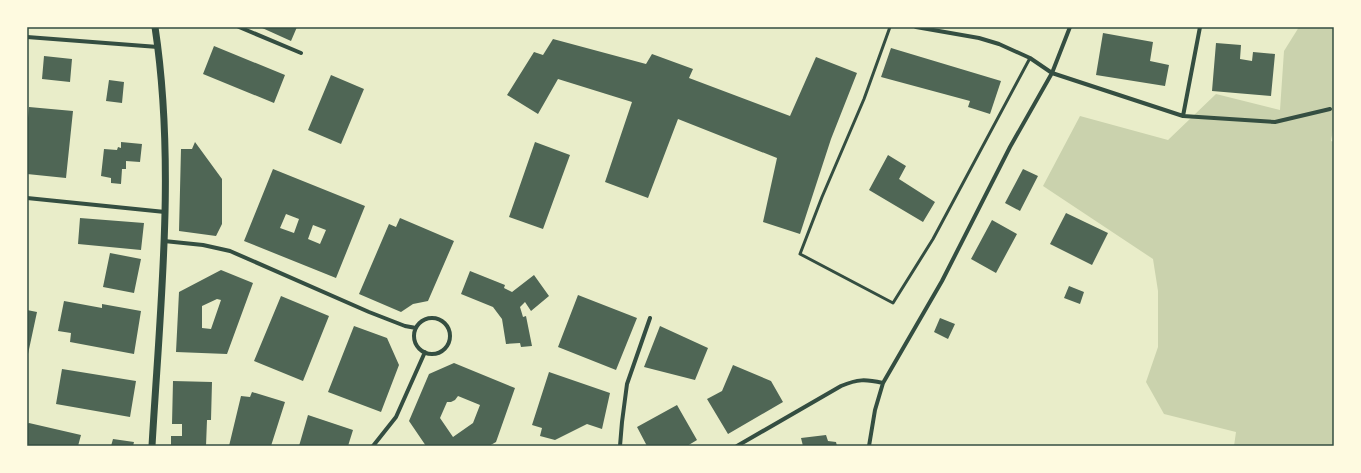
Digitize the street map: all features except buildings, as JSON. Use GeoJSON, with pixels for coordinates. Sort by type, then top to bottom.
{"type":"FeatureCollection","features":[{"type":"Feature","properties":{"kind":"street"},"geometry":{"type":"LineString","coordinates":[[152,446],[165,212],[163,113],[155,27]]}},
{"type":"Feature","properties":{"kind":"street"},"geometry":{"type":"LineString","coordinates":[[239,27],[301,53]]}},
{"type":"Feature","properties":{"kind":"street"},"geometry":{"type":"LineString","coordinates":[[916,27],[974,37],[999,44],[1030,58],[1052,73],[1183,116],[1275,122],[1330,109]]}},
{"type":"Feature","properties":{"kind":"street"},"geometry":{"type":"LineString","coordinates":[[869,446],[874,415],[883,383],[942,281],[1010,147],[1052,73],[1070,27]]}},
{"type":"Feature","properties":{"kind":"street"},"geometry":{"type":"LineString","coordinates":[[1183,116],[1200,27]]}},
{"type":"Feature","properties":{"kind":"street"},"geometry":{"type":"LineString","coordinates":[[27,37],[158,48]]}},
{"type":"Feature","properties":{"kind":"street"},"geometry":{"type":"LineString","coordinates":[[27,198],[165,212]]}},
{"type":"Feature","properties":{"kind":"street"},"geometry":{"type":"LineString","coordinates":[[164,241],[203,245],[230,251],[370,312],[400,324],[416,328]]}},
{"type":"Feature","properties":{"kind":"street"},"geometry":{"type":"LineString","coordinates":[[433,318],[440,320],[446,325],[449,332],[449,340],[446,347],[440,352],[432,354],[425,352],[418,347],[414,339],[416,328],[419,323],[426,319],[433,318]]}},
{"type":"Feature","properties":{"kind":"street"},"geometry":{"type":"LineString","coordinates":[[620,446],[627,384],[650,318]]}},
{"type":"Feature","properties":{"kind":"street"},"geometry":{"type":"LineString","coordinates":[[373,446],[396,417],[425,352]]}},
{"type":"Feature","properties":{"kind":"street"},"geometry":{"type":"LineString","coordinates":[[737,446],[854,380],[868,380],[883,383]]}},
{"type":"Feature","properties":{"kind":"lane"},"geometry":{"type":"LineString","coordinates":[[890,27],[864,99],[822,197],[800,254],[893,303],[933,239],[1030,58]]}},
{"type":"Feature","properties":{"kind":"green space"},"geometry":{"type":"Polygon","coordinates":[[[1299,27],[1334,27],[1334,124],[1331,141],[1334,142],[1334,446],[1234,446],[1236,432],[1164,414],[1146,382],[1158,347],[1158,291],[1153,259],[1043,186],[1080,116],[1168,140],[1216,94],[1280,110],[1284,51],[1299,27]]]}}]}
